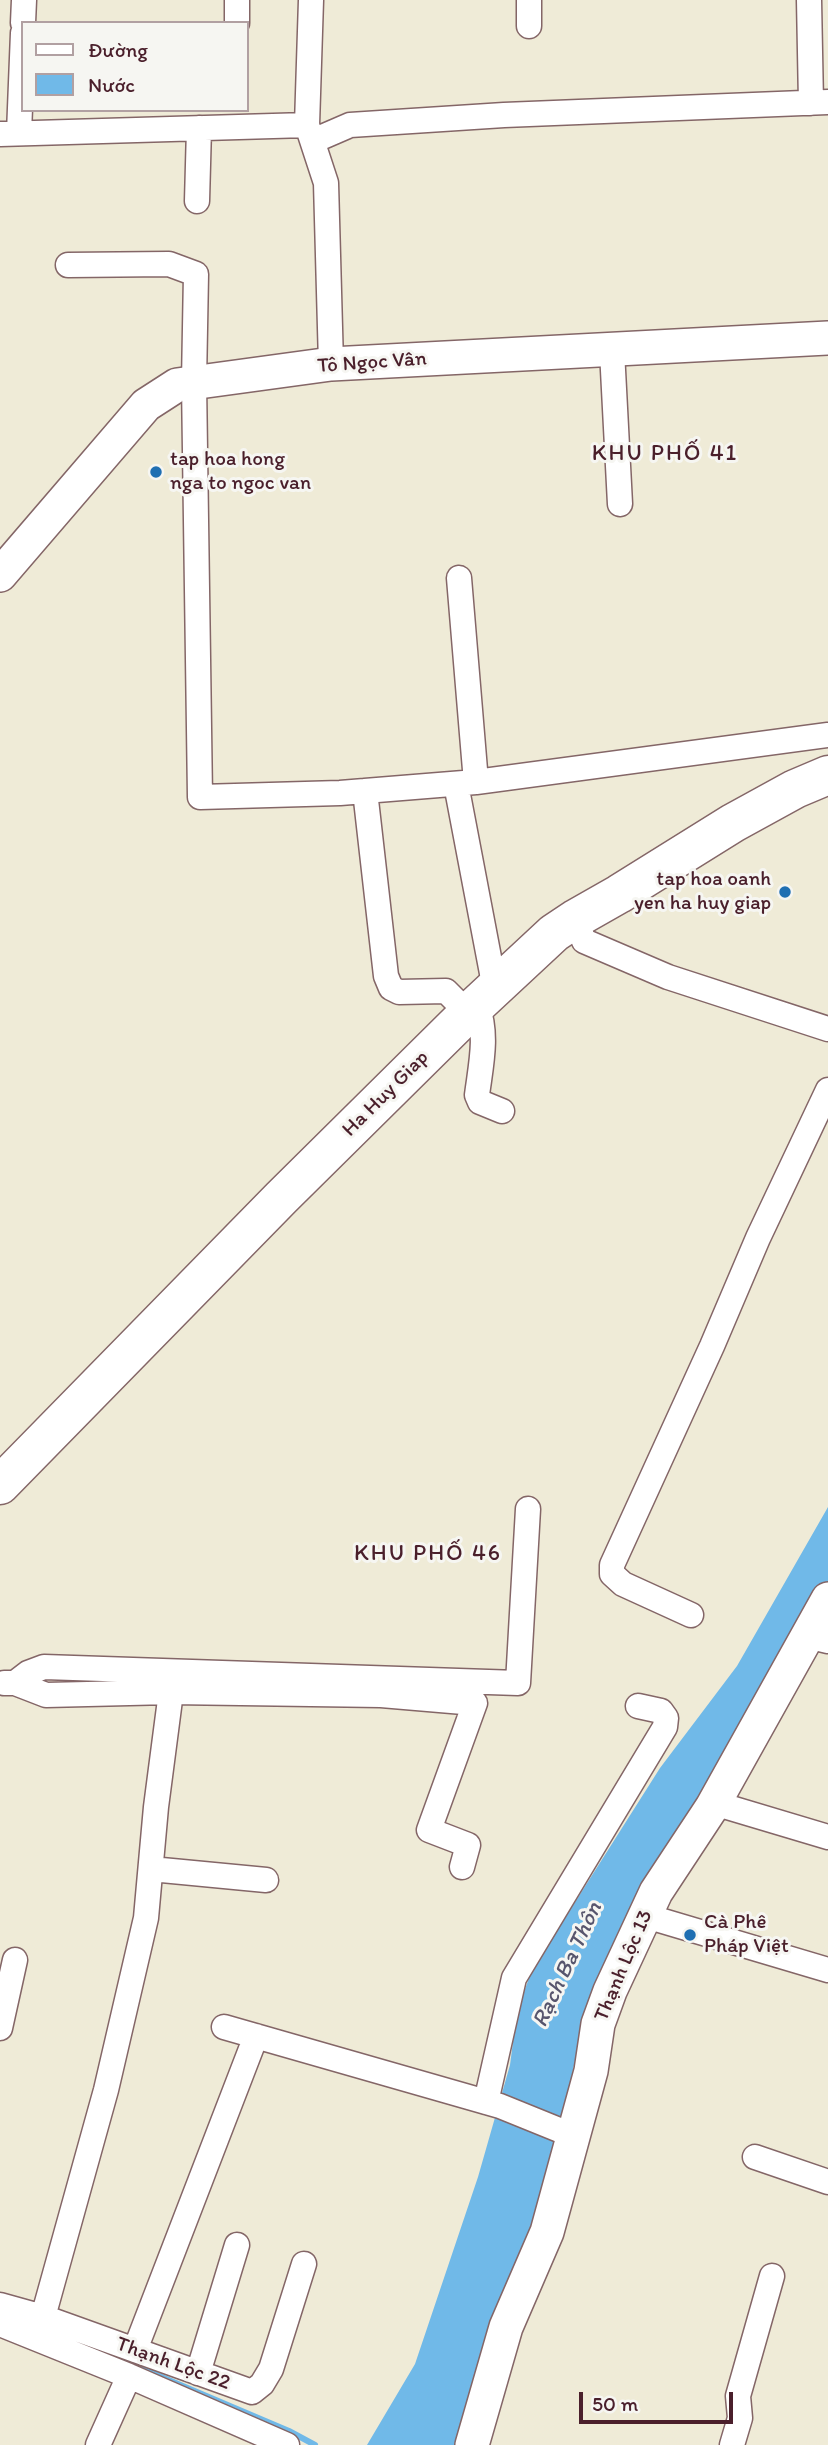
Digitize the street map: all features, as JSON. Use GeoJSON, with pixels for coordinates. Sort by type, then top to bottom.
{"type":"FeatureCollection","features":[{"type":"Feature","properties":{"kind":"main road","name":"Ha Huy Giap"},"geometry":{"type":"LineString","coordinates":[[0,1485],[281,1198],[554,933],[743,817],[794,789],[828,775]]}},
{"type":"Feature","properties":{"kind":"street"},"geometry":{"type":"LineString","coordinates":[[23,21],[24,0]]}},
{"type":"Feature","properties":{"kind":"street"},"geometry":{"type":"LineString","coordinates":[[237,0],[237,21]]}},
{"type":"Feature","properties":{"kind":"street"},"geometry":{"type":"LineString","coordinates":[[311,0],[310,133],[326,183],[331,364]]}},
{"type":"Feature","properties":{"kind":"street"},"geometry":{"type":"LineString","coordinates":[[529,0],[529,26]]}},
{"type":"Feature","properties":{"kind":"street"},"geometry":{"type":"LineString","coordinates":[[21,71],[9,134],[199,138],[238,119],[310,133],[350,125],[504,115],[819,103],[808,0]]}},
{"type":"Feature","properties":{"kind":"street"},"geometry":{"type":"LineString","coordinates":[[197,201],[199,138]]}},
{"type":"Feature","properties":{"kind":"street"},"geometry":{"type":"LineString","coordinates":[[68,265],[169,264],[195,274],[200,797],[365,791],[466,783],[828,735]]}},
{"type":"Feature","properties":{"kind":"street","name":"Tô Ngọc Vân"},"geometry":{"type":"LineString","coordinates":[[0,575],[146,405],[177,384],[331,364],[828,338]]}},
{"type":"Feature","properties":{"kind":"street"},"geometry":{"type":"LineString","coordinates":[[612,351],[620,504]]}},
{"type":"Feature","properties":{"kind":"street"},"geometry":{"type":"LineString","coordinates":[[459,578],[466,783],[484,1035],[477,1094],[480,1101],[502,1111]]}},
{"type":"Feature","properties":{"kind":"street"},"geometry":{"type":"LineString","coordinates":[[365,791],[386,976],[391,988],[399,992],[446,991],[480,1002]]}},
{"type":"Feature","properties":{"kind":"street"},"geometry":{"type":"LineString","coordinates":[[575,919],[584,941],[668,977],[828,1029]]}},
{"type":"Feature","properties":{"kind":"street"},"geometry":{"type":"LineString","coordinates":[[691,1615],[623,1584],[612,1574],[612,1565],[758,1238],[828,1090]]}},
{"type":"Feature","properties":{"kind":"street"},"geometry":{"type":"LineString","coordinates":[[8,1683],[44,1667],[518,1683],[528,1509]]}},
{"type":"Feature","properties":{"kind":"street","name":"Thạnh Lộc 13"},"geometry":{"type":"LineString","coordinates":[[471,2445],[506,2327],[547,2232],[570,2134],[591,2071],[598,2024],[611,1991],[656,1892],[818,1639],[828,1599]]}},
{"type":"Feature","properties":{"kind":"street"},"geometry":{"type":"LineString","coordinates":[[8,1683],[46,1695],[171,1692],[381,1695],[475,1703],[429,1830],[468,1845],[462,1867]]}},
{"type":"Feature","properties":{"kind":"street"},"geometry":{"type":"LineString","coordinates":[[43,2317],[106,2090],[146,1918],[171,1692]]}},
{"type":"Feature","properties":{"kind":"street"},"geometry":{"type":"LineString","coordinates":[[493,2104],[514,1978],[665,1727],[666,1718],[661,1711],[638,1706]]}},
{"type":"Feature","properties":{"kind":"street"},"geometry":{"type":"LineString","coordinates":[[714,1802],[828,1837]]}},
{"type":"Feature","properties":{"kind":"street"},"geometry":{"type":"LineString","coordinates":[[151,1869],[266,1880]]}},
{"type":"Feature","properties":{"kind":"street"},"geometry":{"type":"LineString","coordinates":[[646,1916],[828,1970]]}},
{"type":"Feature","properties":{"kind":"street"},"geometry":{"type":"LineString","coordinates":[[0,2028],[15,1960]]}},
{"type":"Feature","properties":{"kind":"street"},"geometry":{"type":"LineString","coordinates":[[224,2026],[493,2104],[570,2134]]}},
{"type":"Feature","properties":{"kind":"street"},"geometry":{"type":"LineString","coordinates":[[135,2350],[256,2036]]}},
{"type":"Feature","properties":{"kind":"street"},"geometry":{"type":"LineString","coordinates":[[755,2157],[828,2182]]}},
{"type":"Feature","properties":{"kind":"street"},"geometry":{"type":"LineString","coordinates":[[198,2373],[237,2245]]}},
{"type":"Feature","properties":{"kind":"street","name":"Thạnh Lộc 22"},"geometry":{"type":"LineString","coordinates":[[0,2305],[43,2317],[252,2392],[262,2384],[271,2369],[304,2264]]}},
{"type":"Feature","properties":{"kind":"street"},"geometry":{"type":"LineString","coordinates":[[732,2445],[740,2418],[738,2396],[772,2276]]}},
{"type":"Feature","properties":{"kind":"street","name":"Thạnh Lộc 22"},"geometry":{"type":"LineString","coordinates":[[0,2324],[129,2376],[287,2445]]}},
{"type":"Feature","properties":{"kind":"street"},"geometry":{"type":"LineString","coordinates":[[98,2445],[129,2376]]}},
{"type":"Feature","properties":{"kind":"water","name":"Rạch Ba Thôn"},"geometry":{"type":"Polygon","coordinates":[[[828,1507],[828,1592],[587,2008],[543,2202],[460,2445],[367,2445],[415,2364],[478,2177],[510,2065],[517,2011],[532,1970],[660,1768],[737,1666],[828,1507]]]}},
{"type":"Feature","properties":{"kind":"waterway"},"geometry":{"type":"LineString","coordinates":[[131,2364],[289,2431],[315,2445]]}},
{"type":"Feature","properties":{"kind":"place","name":"tap hoa hong nga to ngoc van"},"geometry":{"type":"Point","coordinates":[156,472]}},
{"type":"Feature","properties":{"kind":"place","name":"tap hoa oanh yen ha huy giap"},"geometry":{"type":"Point","coordinates":[785,892]}},
{"type":"Feature","properties":{"kind":"place","name":"Cà Phê Pháp Việt"},"geometry":{"type":"Point","coordinates":[690,1935]}},
{"type":"Feature","properties":{"kind":"district","name":"KHU PHỐ 41"},"geometry":{"type":"Point","coordinates":[665,454]}},
{"type":"Feature","properties":{"kind":"district","name":"KHU PHỐ 46"},"geometry":{"type":"Point","coordinates":[428,1554]}}]}
